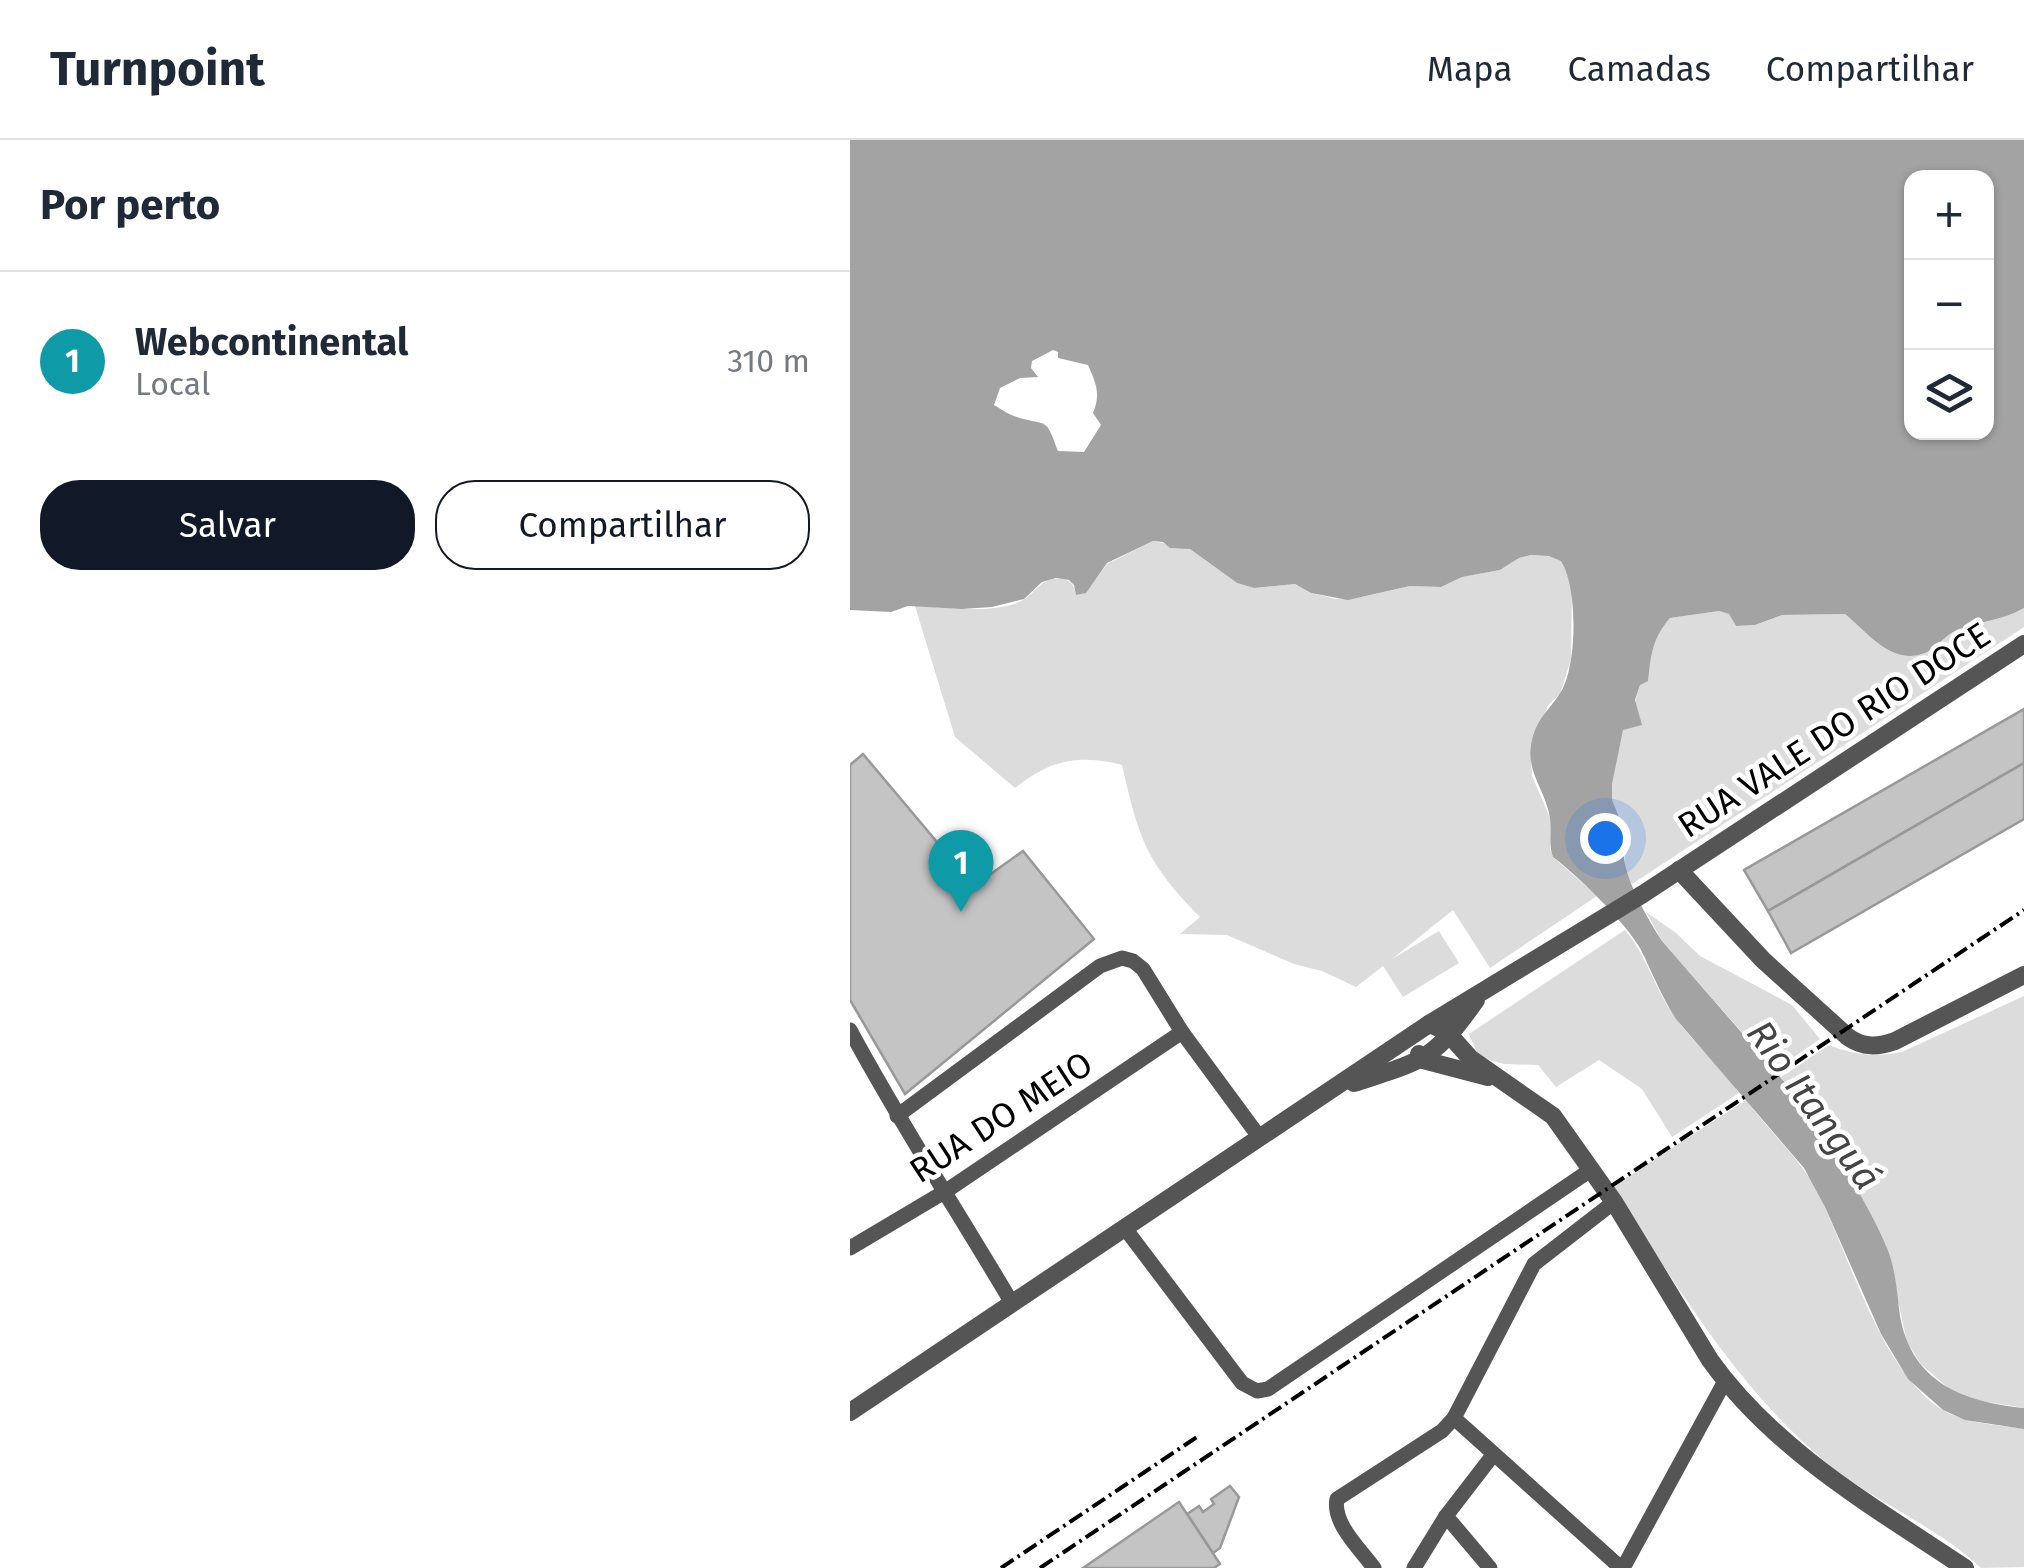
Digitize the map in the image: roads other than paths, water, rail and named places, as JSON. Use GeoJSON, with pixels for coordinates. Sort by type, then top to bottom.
{"type":"FeatureCollection","features":[{"type":"Feature","properties":{"kind":"street","name":"RUA VALE DO RIO DOCE"},"geometry":{"type":"LineString","coordinates":[[850,1412],[1422,1030],[1594,926],[2024,644]]}},
{"type":"Feature","properties":{"kind":"street"},"geometry":{"type":"LineString","coordinates":[[1679,870],[1763,960],[1848,1037],[1862,1045],[1895,1041],[2024,975]]}},
{"type":"Feature","properties":{"kind":"street"},"geometry":{"type":"LineString","coordinates":[[896,1116],[1100,966],[1122,958],[1143,969],[1182,1032],[1260,1138]]}},
{"type":"Feature","properties":{"kind":"street"},"geometry":{"type":"LineString","coordinates":[[1332,1090],[1423,1060],[1450,1036],[1482,991]]}},
{"type":"Feature","properties":{"kind":"street"},"geometry":{"type":"LineString","coordinates":[[850,1030],[896,1116],[1012,1303]]}},
{"type":"Feature","properties":{"kind":"street"},"geometry":{"type":"LineString","coordinates":[[1423,1060],[1422,1030],[1450,1036],[1460,1050],[1498,1080],[1553,1116],[1614,1202],[1693,1334],[1726,1381],[1809,1462],[1965,1568]]}},
{"type":"Feature","properties":{"kind":"street","name":"RUA DO MEIO"},"geometry":{"type":"LineString","coordinates":[[850,1248],[946,1191],[1182,1032]]}},
{"type":"Feature","properties":{"kind":"street"},"geometry":{"type":"LineString","coordinates":[[1423,1060],[1498,1080]]}},
{"type":"Feature","properties":{"kind":"street"},"geometry":{"type":"LineString","coordinates":[[1124,1227],[1242,1383],[1257,1391],[1268,1389],[1592,1169]]}},
{"type":"Feature","properties":{"kind":"street"},"geometry":{"type":"LineString","coordinates":[[1374,1568],[1340,1522],[1334,1509],[1337,1498],[1442,1432],[1454,1418],[1534,1264],[1614,1202]]}},
{"type":"Feature","properties":{"kind":"street"},"geometry":{"type":"LineString","coordinates":[[1454,1418],[1622,1568],[1726,1381]]}},
{"type":"Feature","properties":{"kind":"street"},"geometry":{"type":"LineString","coordinates":[[1414,1568],[1446,1516],[1493,1455]]}},
{"type":"Feature","properties":{"kind":"street"},"geometry":{"type":"LineString","coordinates":[[1446,1516],[1490,1568]]}},
{"type":"Feature","properties":{"kind":"railway"},"geometry":{"type":"LineString","coordinates":[[1040,1568],[2024,910]]}},
{"type":"Feature","properties":{"kind":"railway"},"geometry":{"type":"LineString","coordinates":[[1001,1568],[1200,1435]]}},
{"type":"Feature","properties":{"kind":"place","name":"Webcontinental"},"geometry":{"type":"Point","coordinates":[961,912]}},
{"type":"Feature","properties":{"kind":"water label","name":"Rio Itanguá"},"geometry":{"type":"Point","coordinates":[1814,1105]}}]}
